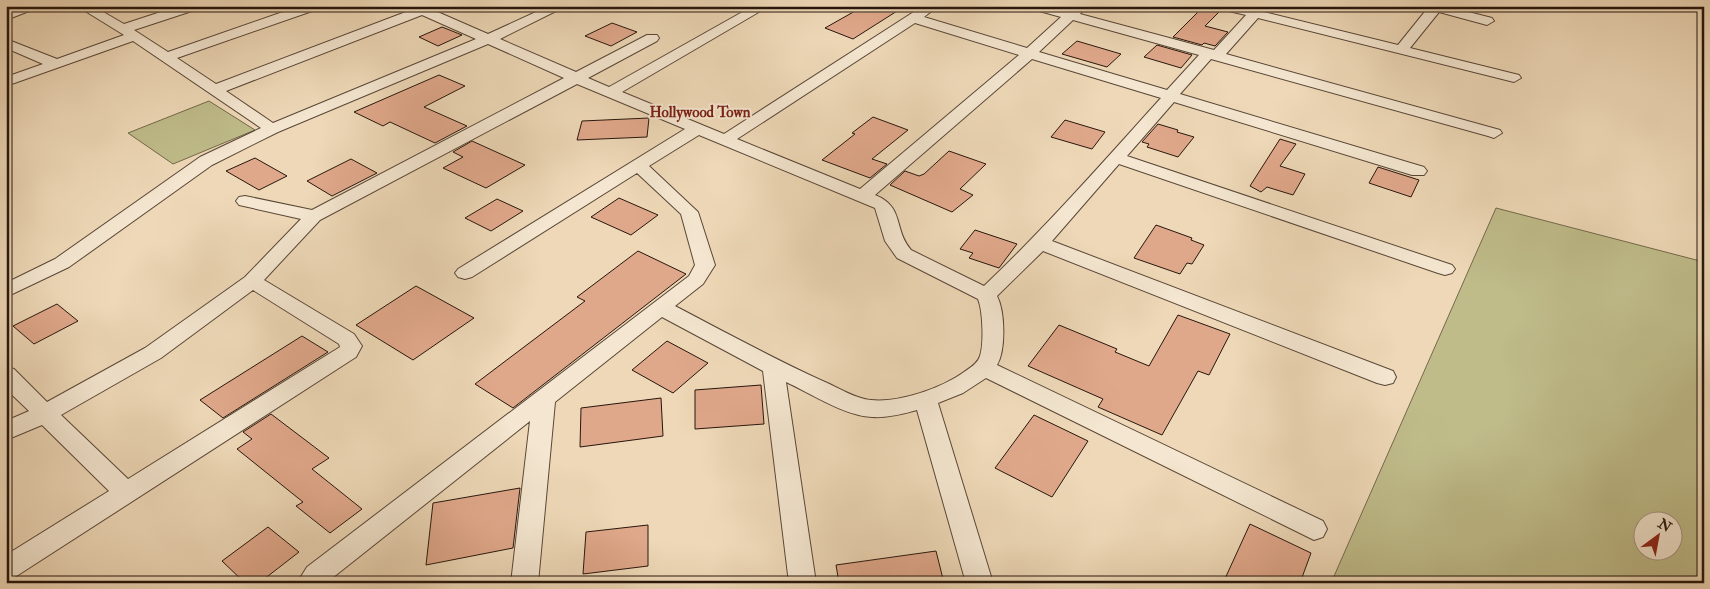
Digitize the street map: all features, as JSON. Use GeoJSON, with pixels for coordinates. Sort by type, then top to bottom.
{"type":"FeatureCollection","features":[{"type":"Feature","properties":{"kind":"street"},"geometry":{"type":"LineString","coordinates":[[6,16],[36,6]]}},
{"type":"Feature","properties":{"kind":"street"},"geometry":{"type":"LineString","coordinates":[[84,6],[129,32],[272,129]]}},
{"type":"Feature","properties":{"kind":"street"},"geometry":{"type":"LineString","coordinates":[[6,82],[56,64],[194,6]]}},
{"type":"Feature","properties":{"kind":"street"},"geometry":{"type":"LineString","coordinates":[[167,58],[313,6]]}},
{"type":"Feature","properties":{"kind":"street"},"geometry":{"type":"LineString","coordinates":[[6,291],[62,263],[195,167],[272,129],[388,79],[489,39],[560,6]]}},
{"type":"Feature","properties":{"kind":"street"},"geometry":{"type":"LineString","coordinates":[[610,92],[763,6]]}},
{"type":"Feature","properties":{"kind":"street"},"geometry":{"type":"LineString","coordinates":[[725,140],[932,6]]}},
{"type":"Feature","properties":{"kind":"street"},"geometry":{"type":"LineString","coordinates":[[1037,6],[1075,11],[1213,54],[1494,133]]}},
{"type":"Feature","properties":{"kind":"street"},"geometry":{"type":"LineString","coordinates":[[1225,6],[1258,10],[1401,50],[1514,78]]}},
{"type":"Feature","properties":{"kind":"street"},"geometry":{"type":"LineString","coordinates":[[1401,50],[1434,7],[1487,21]]}},
{"type":"Feature","properties":{"kind":"street"},"geometry":{"type":"LineString","coordinates":[[215,90],[422,8],[610,92],[864,195],[886,209],[895,246],[904,254],[986,295],[992,309],[991,358],[984,368],[972,378],[955,386],[925,398],[886,408],[872,409],[858,406],[773,367],[662,308]]}},
{"type":"Feature","properties":{"kind":"street"},"geometry":{"type":"LineString","coordinates":[[986,295],[1040,243],[1169,97],[1258,10]]}},
{"type":"Feature","properties":{"kind":"street"},"geometry":{"type":"LineString","coordinates":[[864,195],[1029,54],[1075,11]]}},
{"type":"Feature","properties":{"kind":"street"},"geometry":{"type":"LineString","coordinates":[[912,18],[1418,171]]}},
{"type":"Feature","properties":{"kind":"street"},"geometry":{"type":"LineString","coordinates":[[6,431],[44,414],[153,353],[252,281],[314,216],[652,38]]}},
{"type":"Feature","properties":{"kind":"street"},"geometry":{"type":"LineString","coordinates":[[6,43],[56,64]]}},
{"type":"Feature","properties":{"kind":"street"},"geometry":{"type":"LineString","coordinates":[[465,273],[697,128]]}},
{"type":"Feature","properties":{"kind":"street"},"geometry":{"type":"LineString","coordinates":[[1114,157],[1445,270]]}},
{"type":"Feature","properties":{"kind":"street"},"geometry":{"type":"LineString","coordinates":[[310,583],[316,575],[696,280],[705,265],[704,256],[689,212],[638,165]]}},
{"type":"Feature","properties":{"kind":"street"},"geometry":{"type":"LineString","coordinates":[[245,201],[314,216]]}},
{"type":"Feature","properties":{"kind":"street"},"geometry":{"type":"LineString","coordinates":[[1040,243],[1384,377]]}},
{"type":"Feature","properties":{"kind":"street"},"geometry":{"type":"LineString","coordinates":[[6,569],[348,352],[351,346],[347,339],[252,281]]}},
{"type":"Feature","properties":{"kind":"street"},"geometry":{"type":"LineString","coordinates":[[773,367],[803,583]]}},
{"type":"Feature","properties":{"kind":"street"},"geometry":{"type":"LineString","coordinates":[[984,368],[1314,528]]}},
{"type":"Feature","properties":{"kind":"street"},"geometry":{"type":"LineString","coordinates":[[6,375],[126,492]]}},
{"type":"Feature","properties":{"kind":"street"},"geometry":{"type":"LineString","coordinates":[[524,583],[544,398]]}},
{"type":"Feature","properties":{"kind":"street"},"geometry":{"type":"LineString","coordinates":[[925,398],[980,583]]}},
{"type":"Feature","properties":{"kind":"shaded area"},"geometry":{"type":"Polygon","coordinates":[[[209,101],[255,130],[173,164],[128,133],[209,101]]]}},
{"type":"Feature","properties":{"kind":"shaded area"},"geometry":{"type":"Polygon","coordinates":[[[1496,208],[1704,262],[1704,583],[1331,583],[1496,208]]]}},
{"type":"Feature","properties":{"kind":"building"},"geometry":{"type":"Polygon","coordinates":[[[864,6],[905,6],[853,39],[825,28],[864,6]]]}},
{"type":"Feature","properties":{"kind":"building"},"geometry":{"type":"Polygon","coordinates":[[[1204,6],[1217,6],[1220,11],[1205,26],[1228,32],[1215,46],[1204,43],[1202,45],[1173,37],[1204,6]]]}},
{"type":"Feature","properties":{"kind":"building"},"geometry":{"type":"Polygon","coordinates":[[[612,23],[637,32],[611,46],[585,36],[612,23]]]}},
{"type":"Feature","properties":{"kind":"building"},"geometry":{"type":"Polygon","coordinates":[[[442,27],[462,35],[438,46],[419,37],[442,27]]]}},
{"type":"Feature","properties":{"kind":"building"},"geometry":{"type":"Polygon","coordinates":[[[1077,41],[1121,54],[1107,67],[1062,54],[1077,41]]]}},
{"type":"Feature","properties":{"kind":"building"},"geometry":{"type":"Polygon","coordinates":[[[1157,45],[1192,55],[1181,68],[1144,57],[1157,45]]]}},
{"type":"Feature","properties":{"kind":"building"},"geometry":{"type":"Polygon","coordinates":[[[439,75],[465,86],[424,107],[467,126],[435,143],[390,122],[383,126],[354,112],[439,75]]]}},
{"type":"Feature","properties":{"kind":"building"},"geometry":{"type":"Polygon","coordinates":[[[873,117],[908,130],[872,159],[887,164],[870,178],[822,160],[855,134],[852,133],[873,117]]]}},
{"type":"Feature","properties":{"kind":"building"},"geometry":{"type":"Polygon","coordinates":[[[649,118],[647,137],[577,140],[582,121],[649,118]]]}},
{"type":"Feature","properties":{"kind":"building"},"geometry":{"type":"Polygon","coordinates":[[[1065,120],[1105,132],[1092,149],[1051,137],[1065,120]]]}},
{"type":"Feature","properties":{"kind":"building"},"geometry":{"type":"Polygon","coordinates":[[[1158,124],[1194,137],[1178,157],[1147,147],[1149,144],[1142,142],[1158,124]]]}},
{"type":"Feature","properties":{"kind":"building"},"geometry":{"type":"Polygon","coordinates":[[[1280,139],[1296,144],[1280,166],[1305,174],[1293,195],[1267,187],[1261,192],[1250,186],[1280,139]]]}},
{"type":"Feature","properties":{"kind":"building"},"geometry":{"type":"Polygon","coordinates":[[[472,141],[525,165],[486,188],[443,168],[463,157],[453,152],[472,141]]]}},
{"type":"Feature","properties":{"kind":"building"},"geometry":{"type":"Polygon","coordinates":[[[949,151],[986,164],[960,189],[973,195],[952,212],[890,185],[905,171],[919,176],[924,174],[949,151]]]}},
{"type":"Feature","properties":{"kind":"building"},"geometry":{"type":"Polygon","coordinates":[[[255,158],[287,176],[259,190],[226,171],[255,158]]]}},
{"type":"Feature","properties":{"kind":"building"},"geometry":{"type":"Polygon","coordinates":[[[351,159],[377,173],[332,196],[307,181],[351,159]]]}},
{"type":"Feature","properties":{"kind":"building"},"geometry":{"type":"Polygon","coordinates":[[[1378,167],[1419,180],[1411,197],[1369,183],[1378,167]]]}},
{"type":"Feature","properties":{"kind":"building"},"geometry":{"type":"Polygon","coordinates":[[[619,198],[658,215],[631,235],[591,217],[619,198]]]}},
{"type":"Feature","properties":{"kind":"building"},"geometry":{"type":"Polygon","coordinates":[[[497,199],[523,211],[491,231],[465,218],[497,199]]]}},
{"type":"Feature","properties":{"kind":"building"},"geometry":{"type":"Polygon","coordinates":[[[1156,225],[1192,238],[1191,240],[1204,245],[1192,264],[1187,263],[1180,274],[1134,258],[1156,225]]]}},
{"type":"Feature","properties":{"kind":"building"},"geometry":{"type":"Polygon","coordinates":[[[975,230],[1017,244],[999,268],[969,258],[973,253],[960,249],[975,230]]]}},
{"type":"Feature","properties":{"kind":"building"},"geometry":{"type":"Polygon","coordinates":[[[638,251],[686,274],[513,408],[475,384],[585,301],[577,297],[638,251]]]}},
{"type":"Feature","properties":{"kind":"building"},"geometry":{"type":"Polygon","coordinates":[[[416,286],[474,318],[413,360],[356,325],[416,286]]]}},
{"type":"Feature","properties":{"kind":"building"},"geometry":{"type":"Polygon","coordinates":[[[57,304],[78,321],[34,344],[13,326],[57,304]]]}},
{"type":"Feature","properties":{"kind":"building"},"geometry":{"type":"Polygon","coordinates":[[[1178,315],[1230,334],[1209,375],[1198,371],[1162,435],[1098,407],[1103,399],[1028,366],[1059,325],[1117,349],[1115,352],[1149,366],[1178,315]]]}},
{"type":"Feature","properties":{"kind":"building"},"geometry":{"type":"Polygon","coordinates":[[[302,336],[328,352],[223,418],[200,400],[302,336]]]}},
{"type":"Feature","properties":{"kind":"building"},"geometry":{"type":"Polygon","coordinates":[[[667,341],[708,363],[673,393],[632,370],[667,341]]]}},
{"type":"Feature","properties":{"kind":"building"},"geometry":{"type":"Polygon","coordinates":[[[761,385],[764,424],[695,429],[695,390],[761,385]]]}},
{"type":"Feature","properties":{"kind":"building"},"geometry":{"type":"Polygon","coordinates":[[[661,398],[663,436],[580,447],[581,408],[661,398]]]}},
{"type":"Feature","properties":{"kind":"building"},"geometry":{"type":"Polygon","coordinates":[[[271,414],[329,458],[312,469],[362,509],[330,533],[296,506],[303,502],[237,449],[252,439],[243,432],[271,414]]]}},
{"type":"Feature","properties":{"kind":"building"},"geometry":{"type":"Polygon","coordinates":[[[1034,415],[1088,441],[1052,497],[995,468],[1034,415]]]}},
{"type":"Feature","properties":{"kind":"building"},"geometry":{"type":"Polygon","coordinates":[[[520,488],[513,548],[426,565],[433,503],[520,488]]]}},
{"type":"Feature","properties":{"kind":"building"},"geometry":{"type":"Polygon","coordinates":[[[1250,524],[1311,553],[1300,583],[1223,583],[1250,524]]]}},
{"type":"Feature","properties":{"kind":"building"},"geometry":{"type":"Polygon","coordinates":[[[648,525],[648,566],[583,574],[586,532],[648,525]]]}},
{"type":"Feature","properties":{"kind":"building"},"geometry":{"type":"Polygon","coordinates":[[[268,527],[299,552],[259,583],[245,583],[222,561],[268,527]]]}},
{"type":"Feature","properties":{"kind":"building"},"geometry":{"type":"Polygon","coordinates":[[[936,551],[944,583],[839,583],[836,565],[936,551]]]}},
{"type":"Feature","properties":{"kind":"district","name":"Hollywood Town"},"geometry":{"type":"Point","coordinates":[700,112]}}]}
